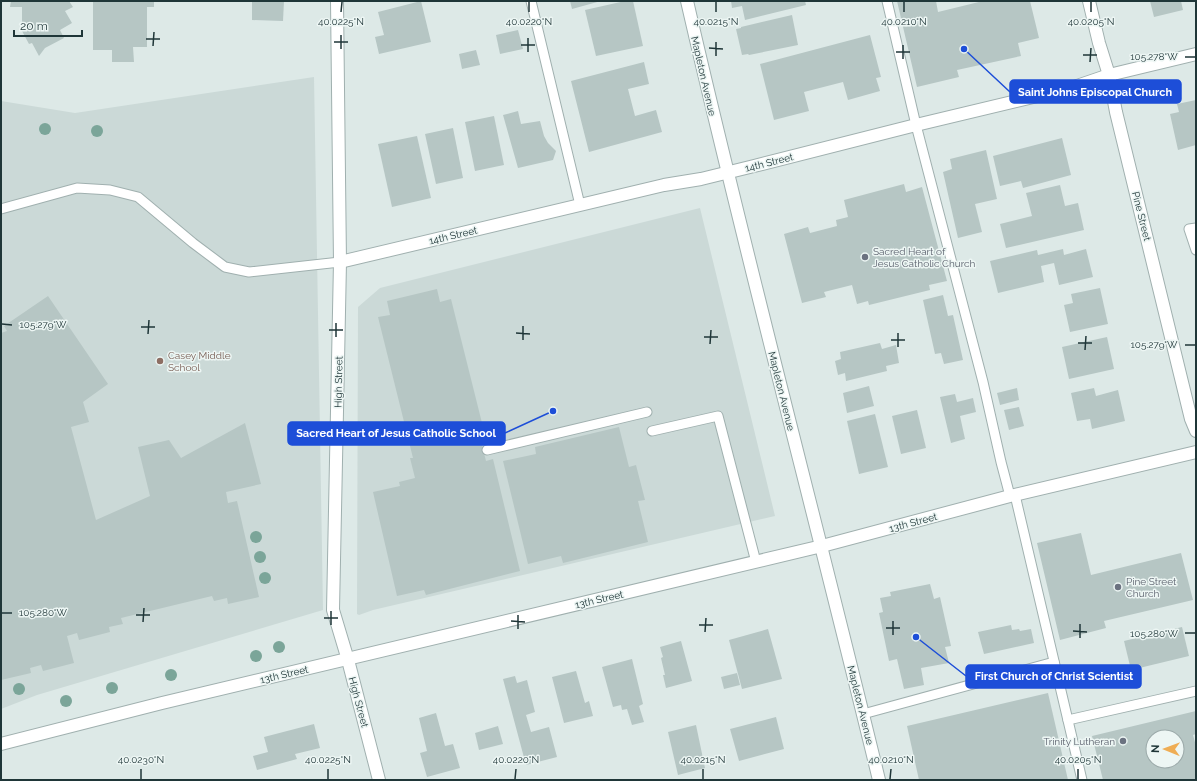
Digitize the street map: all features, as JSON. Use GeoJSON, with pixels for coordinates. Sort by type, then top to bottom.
{"type":"FeatureCollection","features":[{"type":"Feature","properties":{"kind":"street","name":"High Street"},"geometry":{"type":"LineString","coordinates":[[337,1],[340,262],[333,610],[348,660],[379,780]]}},
{"type":"Feature","properties":{"kind":"street","name":"Mapleton Avenue"},"geometry":{"type":"LineString","coordinates":[[687,1],[719,138],[822,546],[879,780]]}},
{"type":"Feature","properties":{"kind":"street","name":"Pine Street"},"geometry":{"type":"LineString","coordinates":[[1089,1],[1098,43],[1109,75],[1120,127],[1191,419],[1196,431]]}},
{"type":"Feature","properties":{"kind":"street","name":"14th Street"},"geometry":{"type":"LineString","coordinates":[[340,262],[664,185],[701,179],[1071,88],[1109,75],[1196,54]]}},
{"type":"Feature","properties":{"kind":"street","name":"13th Street"},"geometry":{"type":"LineString","coordinates":[[1,744],[162,703],[348,660],[822,546],[1013,495],[1196,452]]}},
{"type":"Feature","properties":{"kind":"lane"},"geometry":{"type":"LineString","coordinates":[[531,1],[580,205]]}},
{"type":"Feature","properties":{"kind":"lane"},"geometry":{"type":"LineString","coordinates":[[887,1],[916,125],[984,382],[1001,462],[1013,495],[1082,780]]}},
{"type":"Feature","properties":{"kind":"lane"},"geometry":{"type":"LineString","coordinates":[[1,209],[77,188],[110,190],[138,197],[225,267],[249,272],[340,262]]}},
{"type":"Feature","properties":{"kind":"lane"},"geometry":{"type":"LineString","coordinates":[[1196,228],[1189,230],[1196,250]]}},
{"type":"Feature","properties":{"kind":"lane"},"geometry":{"type":"LineString","coordinates":[[487,450],[647,412]]}},
{"type":"Feature","properties":{"kind":"lane"},"geometry":{"type":"LineString","coordinates":[[652,431],[718,416],[756,562]]}},
{"type":"Feature","properties":{"kind":"lane"},"geometry":{"type":"LineString","coordinates":[[863,714],[1054,662]]}},
{"type":"Feature","properties":{"kind":"lane"},"geometry":{"type":"LineString","coordinates":[[1068,720],[1196,691]]}},
{"type":"Feature","properties":{"kind":"shaded area","name":"Casey Middle School"},"geometry":{"type":"Polygon","coordinates":[[[314,77],[323,610],[37,695],[1,709],[1,101],[75,113],[314,77]]]}},
{"type":"Feature","properties":{"kind":"shaded area"},"geometry":{"type":"Polygon","coordinates":[[[700,208],[775,516],[373,610],[359,615],[357,614],[358,307],[380,288],[700,208]]]}},
{"type":"Feature","properties":{"kind":"building"},"geometry":{"type":"Polygon","coordinates":[[[11,1],[69,1],[73,7],[65,11],[72,23],[60,30],[64,38],[45,48],[39,56],[32,43],[29,44],[22,31],[22,7],[10,7],[11,1]]]}},
{"type":"Feature","properties":{"kind":"building"},"geometry":{"type":"Polygon","coordinates":[[[93,1],[154,1],[154,7],[147,7],[147,47],[133,47],[134,62],[112,62],[112,50],[93,50],[93,1]]]}},
{"type":"Feature","properties":{"kind":"building"},"geometry":{"type":"Polygon","coordinates":[[[252,1],[284,1],[283,21],[252,20],[252,1]]]}},
{"type":"Feature","properties":{"kind":"building"},"geometry":{"type":"Polygon","coordinates":[[[421,1],[431,42],[379,54],[375,37],[384,35],[378,12],[421,1]]]}},
{"type":"Feature","properties":{"kind":"building"},"geometry":{"type":"Polygon","coordinates":[[[570,1],[601,1],[572,9],[570,1]]]}},
{"type":"Feature","properties":{"kind":"building"},"geometry":{"type":"Polygon","coordinates":[[[625,1],[633,1],[643,46],[596,56],[585,10],[625,1]]]}},
{"type":"Feature","properties":{"kind":"building"},"geometry":{"type":"Polygon","coordinates":[[[731,1],[805,1],[806,5],[745,20],[742,6],[732,8],[731,1]]]}},
{"type":"Feature","properties":{"kind":"building"},"geometry":{"type":"Polygon","coordinates":[[[897,1],[936,1],[938,12],[983,1],[1030,1],[1039,38],[1018,43],[1021,56],[957,70],[959,77],[917,87],[897,1]]]}},
{"type":"Feature","properties":{"kind":"building"},"geometry":{"type":"Polygon","coordinates":[[[1150,1],[1181,1],[1183,10],[1154,17],[1150,1]]]}},
{"type":"Feature","properties":{"kind":"building"},"geometry":{"type":"Polygon","coordinates":[[[792,15],[798,45],[749,55],[742,55],[736,29],[792,15]]]}},
{"type":"Feature","properties":{"kind":"building"},"geometry":{"type":"Polygon","coordinates":[[[518,30],[523,49],[500,54],[496,35],[518,30]]]}},
{"type":"Feature","properties":{"kind":"building"},"geometry":{"type":"Polygon","coordinates":[[[870,35],[881,77],[876,78],[880,91],[848,100],[843,82],[804,92],[809,111],[774,120],[760,64],[870,35]]]}},
{"type":"Feature","properties":{"kind":"building"},"geometry":{"type":"Polygon","coordinates":[[[476,50],[480,65],[462,69],[459,54],[476,50]]]}},
{"type":"Feature","properties":{"kind":"building"},"geometry":{"type":"Polygon","coordinates":[[[644,62],[649,84],[628,89],[635,116],[656,110],[662,132],[589,152],[571,81],[644,62]]]}},
{"type":"Feature","properties":{"kind":"building"},"geometry":{"type":"Polygon","coordinates":[[[1196,100],[1196,145],[1178,150],[1170,114],[1179,112],[1177,104],[1196,100]]]}},
{"type":"Feature","properties":{"kind":"building"},"geometry":{"type":"Polygon","coordinates":[[[518,111],[521,124],[540,121],[544,136],[548,143],[556,151],[553,160],[518,168],[503,115],[518,111]]]}},
{"type":"Feature","properties":{"kind":"building"},"geometry":{"type":"Polygon","coordinates":[[[494,116],[504,165],[475,171],[465,122],[494,116]]]}},
{"type":"Feature","properties":{"kind":"building"},"geometry":{"type":"Polygon","coordinates":[[[453,128],[463,178],[436,184],[425,134],[453,128]]]}},
{"type":"Feature","properties":{"kind":"building"},"geometry":{"type":"Polygon","coordinates":[[[417,136],[431,198],[392,207],[378,144],[417,136]]]}},
{"type":"Feature","properties":{"kind":"building"},"geometry":{"type":"Polygon","coordinates":[[[1062,138],[1071,175],[1023,188],[1021,181],[1000,186],[993,156],[1062,138]]]}},
{"type":"Feature","properties":{"kind":"building"},"geometry":{"type":"Polygon","coordinates":[[[986,150],[997,199],[975,204],[982,232],[958,238],[943,172],[952,169],[950,159],[986,150]]]}},
{"type":"Feature","properties":{"kind":"building","name":"Sacred Heart of Jesus Catholic Church"},"geometry":{"type":"Polygon","coordinates":[[[904,184],[906,192],[922,187],[947,281],[929,285],[930,290],[869,305],[868,301],[857,304],[852,285],[824,292],[826,297],[802,303],[784,234],[808,227],[810,233],[837,226],[836,220],[848,217],[844,200],[904,184]]]}},
{"type":"Feature","properties":{"kind":"building"},"geometry":{"type":"Polygon","coordinates":[[[1060,185],[1065,206],[1078,203],[1084,230],[1006,248],[1000,224],[1032,216],[1026,193],[1060,185]]]}},
{"type":"Feature","properties":{"kind":"building"},"geometry":{"type":"Polygon","coordinates":[[[1063,249],[1064,255],[1086,249],[1093,277],[1059,285],[1054,263],[1041,266],[1044,282],[998,293],[990,261],[1037,250],[1038,255],[1063,249]]]}},
{"type":"Feature","properties":{"kind":"building"},"geometry":{"type":"Polygon","coordinates":[[[1100,288],[1108,324],[1070,332],[1064,305],[1073,303],[1071,294],[1100,288]]]}},
{"type":"Feature","properties":{"kind":"building"},"geometry":{"type":"Polygon","coordinates":[[[437,289],[440,302],[451,299],[486,439],[481,441],[486,461],[493,459],[520,571],[426,595],[424,590],[397,596],[373,492],[400,486],[399,482],[415,478],[410,458],[413,458],[378,317],[390,315],[387,301],[437,289]]]}},
{"type":"Feature","properties":{"kind":"building"},"geometry":{"type":"Polygon","coordinates":[[[943,295],[948,316],[953,315],[963,360],[944,364],[941,353],[935,354],[923,300],[943,295]]]}},
{"type":"Feature","properties":{"kind":"building"},"geometry":{"type":"Polygon","coordinates":[[[48,296],[108,384],[83,402],[89,422],[71,427],[96,520],[150,496],[138,447],[169,440],[181,458],[245,423],[261,484],[226,492],[228,503],[237,501],[259,597],[228,604],[227,598],[214,601],[212,596],[121,618],[123,624],[109,627],[110,632],[79,640],[77,633],[67,636],[74,663],[43,671],[41,665],[30,668],[31,673],[1,680],[1,333],[7,331],[4,326],[48,296]]]}},
{"type":"Feature","properties":{"kind":"building"},"geometry":{"type":"Polygon","coordinates":[[[1107,337],[1114,369],[1069,379],[1062,347],[1107,337]]]}},
{"type":"Feature","properties":{"kind":"building"},"geometry":{"type":"Polygon","coordinates":[[[880,343],[882,349],[896,345],[899,363],[886,366],[887,371],[846,381],[845,373],[838,375],[835,361],[841,359],[840,352],[880,343]]]}},
{"type":"Feature","properties":{"kind":"building"},"geometry":{"type":"Polygon","coordinates":[[[869,386],[874,406],[847,413],[843,393],[869,386]]]}},
{"type":"Feature","properties":{"kind":"building"},"geometry":{"type":"Polygon","coordinates":[[[1017,388],[1019,400],[1000,405],[997,393],[1017,388]]]}},
{"type":"Feature","properties":{"kind":"building"},"geometry":{"type":"Polygon","coordinates":[[[1094,388],[1096,396],[1118,390],[1125,421],[1092,429],[1090,419],[1077,421],[1071,393],[1094,388]]]}},
{"type":"Feature","properties":{"kind":"building"},"geometry":{"type":"Polygon","coordinates":[[[955,394],[957,402],[973,398],[976,412],[960,416],[965,439],[951,443],[940,397],[955,394]]]}},
{"type":"Feature","properties":{"kind":"building"},"geometry":{"type":"Polygon","coordinates":[[[1019,407],[1024,426],[1009,430],[1004,410],[1019,407]]]}},
{"type":"Feature","properties":{"kind":"building"},"geometry":{"type":"Polygon","coordinates":[[[917,410],[926,448],[901,454],[892,416],[917,410]]]}},
{"type":"Feature","properties":{"kind":"building"},"geometry":{"type":"Polygon","coordinates":[[[875,414],[888,467],[859,474],[847,421],[875,414]]]}},
{"type":"Feature","properties":{"kind":"building"},"geometry":{"type":"Polygon","coordinates":[[[619,427],[629,467],[636,465],[645,500],[638,501],[648,542],[563,563],[561,556],[528,564],[503,461],[536,454],[535,447],[619,427]]]}},
{"type":"Feature","properties":{"kind":"building","name":"Pine Street Church"},"geometry":{"type":"Polygon","coordinates":[[[1081,533],[1091,575],[1181,553],[1193,600],[1104,621],[1106,628],[1060,640],[1037,543],[1081,533]]]}},
{"type":"Feature","properties":{"kind":"building"},"geometry":{"type":"Polygon","coordinates":[[[930,584],[934,599],[940,597],[951,646],[945,647],[949,663],[921,668],[924,685],[904,689],[897,659],[889,661],[879,613],[883,612],[880,598],[891,596],[890,592],[930,584]]]}},
{"type":"Feature","properties":{"kind":"building"},"geometry":{"type":"Polygon","coordinates":[[[1011,625],[1012,630],[1019,629],[1020,631],[1031,629],[1034,643],[984,654],[978,632],[1011,625]]]}},
{"type":"Feature","properties":{"kind":"building"},"geometry":{"type":"Polygon","coordinates":[[[1182,627],[1189,656],[1131,670],[1124,641],[1182,627]]]}},
{"type":"Feature","properties":{"kind":"building"},"geometry":{"type":"Polygon","coordinates":[[[768,629],[782,679],[742,689],[729,640],[768,629]]]}},
{"type":"Feature","properties":{"kind":"building"},"geometry":{"type":"Polygon","coordinates":[[[681,641],[692,681],[666,688],[661,658],[663,657],[660,647],[681,641]]]}},
{"type":"Feature","properties":{"kind":"building"},"geometry":{"type":"Polygon","coordinates":[[[632,659],[643,704],[639,706],[644,722],[632,725],[627,709],[622,710],[621,705],[613,707],[602,667],[632,659]]]}},
{"type":"Feature","properties":{"kind":"building"},"geometry":{"type":"Polygon","coordinates":[[[576,671],[585,703],[589,701],[593,716],[564,723],[552,677],[576,671]]]}},
{"type":"Feature","properties":{"kind":"building"},"geometry":{"type":"Polygon","coordinates":[[[737,673],[740,685],[724,689],[721,677],[737,673]]]}},
{"type":"Feature","properties":{"kind":"building"},"geometry":{"type":"Polygon","coordinates":[[[515,676],[517,683],[527,680],[535,712],[526,715],[531,732],[549,727],[557,757],[526,765],[503,679],[515,676]]]}},
{"type":"Feature","properties":{"kind":"building"},"geometry":{"type":"Polygon","coordinates":[[[1048,693],[1068,780],[919,780],[907,726],[1048,693]]]}},
{"type":"Feature","properties":{"kind":"building","name":"Trinity Lutheran"},"geometry":{"type":"Polygon","coordinates":[[[1196,711],[1196,734],[1193,735],[1196,746],[1196,780],[1103,780],[1092,736],[1196,711]]]}},
{"type":"Feature","properties":{"kind":"building"},"geometry":{"type":"Polygon","coordinates":[[[436,713],[445,746],[453,744],[460,768],[427,777],[420,753],[427,751],[419,718],[436,713]]]}},
{"type":"Feature","properties":{"kind":"building"},"geometry":{"type":"Polygon","coordinates":[[[776,717],[784,749],[739,761],[730,729],[776,717]]]}},
{"type":"Feature","properties":{"kind":"building"},"geometry":{"type":"Polygon","coordinates":[[[314,724],[320,748],[295,754],[297,759],[257,770],[253,756],[268,752],[264,737],[314,724]]]}},
{"type":"Feature","properties":{"kind":"building"},"geometry":{"type":"Polygon","coordinates":[[[696,725],[705,768],[678,775],[668,732],[696,725]]]}},
{"type":"Feature","properties":{"kind":"building"},"geometry":{"type":"Polygon","coordinates":[[[498,726],[503,744],[479,750],[475,733],[498,726]]]}},
{"type":"Feature","properties":{"kind":"place","name":"Saint Johns Episcopal Church"},"geometry":{"type":"Point","coordinates":[964,49]}},
{"type":"Feature","properties":{"kind":"place","name":"Sacred Heart of Jesus Catholic Church"},"geometry":{"type":"Point","coordinates":[865,257]}},
{"type":"Feature","properties":{"kind":"place","name":"Casey Middle School"},"geometry":{"type":"Point","coordinates":[160,361]}},
{"type":"Feature","properties":{"kind":"place","name":"Sacred Heart of Jesus Catholic School"},"geometry":{"type":"Point","coordinates":[553,411]}},
{"type":"Feature","properties":{"kind":"place","name":"Pine Street Church"},"geometry":{"type":"Point","coordinates":[1118,587]}},
{"type":"Feature","properties":{"kind":"place","name":"First Church of Christ Scientist"},"geometry":{"type":"Point","coordinates":[916,637]}},
{"type":"Feature","properties":{"kind":"place","name":"Trinity Lutheran"},"geometry":{"type":"Point","coordinates":[1123,741]}}]}
